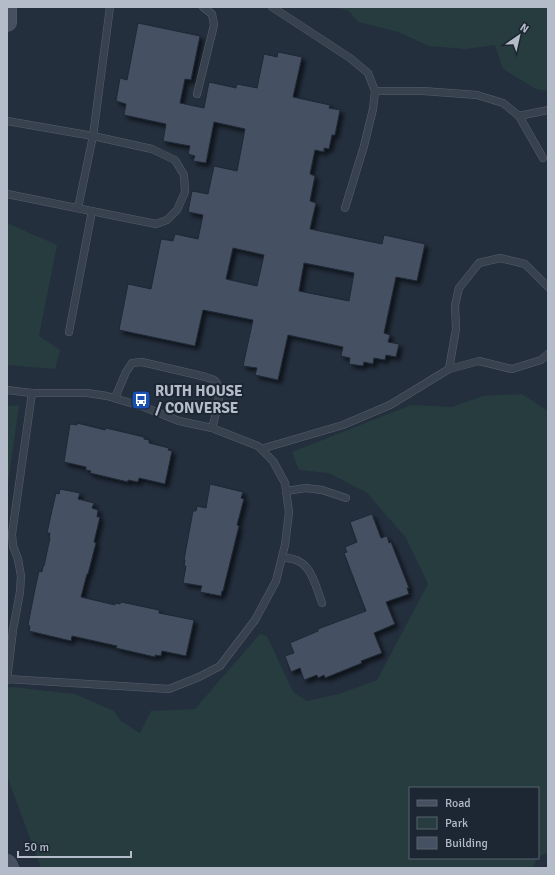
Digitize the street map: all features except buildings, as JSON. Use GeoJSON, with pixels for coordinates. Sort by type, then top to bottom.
{"type":"FeatureCollection","features":[{"type":"Feature","properties":{"kind":"main road"},"geometry":{"type":"LineString","coordinates":[[7,22],[8,7]]}},
{"type":"Feature","properties":{"kind":"main road"},"geometry":{"type":"LineString","coordinates":[[7,864],[9,868]]}},
{"type":"Feature","properties":{"kind":"lane"},"geometry":{"type":"LineString","coordinates":[[78,208],[93,136],[110,7]]}},
{"type":"Feature","properties":{"kind":"lane"},"geometry":{"type":"LineString","coordinates":[[197,94],[214,25],[212,14],[203,7]]}},
{"type":"Feature","properties":{"kind":"lane"},"geometry":{"type":"LineString","coordinates":[[272,7],[350,58],[368,73],[375,91],[364,146],[345,208]]}},
{"type":"Feature","properties":{"kind":"lane"},"geometry":{"type":"LineString","coordinates":[[375,91],[423,91],[477,95],[503,103],[519,116],[543,158]]}},
{"type":"Feature","properties":{"kind":"lane"},"geometry":{"type":"LineString","coordinates":[[519,116],[548,110]]}},
{"type":"Feature","properties":{"kind":"lane"},"geometry":{"type":"LineString","coordinates":[[7,121],[93,136],[152,149],[175,160],[184,175],[185,192],[177,210],[167,220],[156,224],[7,194]]}},
{"type":"Feature","properties":{"kind":"lane"},"geometry":{"type":"LineString","coordinates":[[69,332],[92,211]]}},
{"type":"Feature","properties":{"kind":"lane"},"geometry":{"type":"LineString","coordinates":[[449,369],[456,329],[454,305],[459,288],[479,263],[500,258],[525,264],[548,287]]}},
{"type":"Feature","properties":{"kind":"lane"},"geometry":{"type":"LineString","coordinates":[[261,449],[343,425],[390,405],[449,369],[479,361],[512,369],[541,360],[548,354]]}},
{"type":"Feature","properties":{"kind":"lane"},"geometry":{"type":"LineString","coordinates":[[115,398],[126,372],[132,363],[142,362],[206,377],[214,380],[219,387],[219,400],[212,428]]}},
{"type":"Feature","properties":{"kind":"lane"},"geometry":{"type":"LineString","coordinates":[[7,390],[32,393],[87,393],[115,398],[144,407],[179,421],[212,428],[258,446],[273,461],[285,483],[289,512],[282,558],[276,581],[255,620],[220,666],[199,677],[169,689],[7,680],[21,576],[18,559],[13,546],[12,534],[32,393]]}},
{"type":"Feature","properties":{"kind":"lane"},"geometry":{"type":"LineString","coordinates":[[286,491],[306,488],[322,490],[346,498]]}},
{"type":"Feature","properties":{"kind":"lane"},"geometry":{"type":"LineString","coordinates":[[282,558],[291,557],[300,561],[310,570],[322,603]]}},
{"type":"Feature","properties":{"kind":"green space"},"geometry":{"type":"Polygon","coordinates":[[[332,7],[548,7],[548,91],[536,89],[503,69],[495,45],[466,49],[429,46],[398,32],[358,22],[349,11],[332,7]]]}},
{"type":"Feature","properties":{"kind":"green space"},"geometry":{"type":"Polygon","coordinates":[[[7,223],[57,245],[39,336],[60,350],[55,369],[7,365],[7,223]]]}},
{"type":"Feature","properties":{"kind":"green space"},"geometry":{"type":"Polygon","coordinates":[[[522,394],[548,411],[548,852],[539,856],[539,787],[409,787],[409,859],[537,859],[533,868],[41,868],[7,776],[7,688],[12,687],[75,694],[114,711],[121,721],[140,733],[151,711],[195,709],[260,634],[267,636],[293,692],[307,701],[339,694],[377,680],[428,584],[406,538],[367,493],[329,473],[299,470],[292,452],[411,405],[452,407],[483,396],[522,394]]]}},
{"type":"Feature","properties":{"kind":"green space"},"geometry":{"type":"Polygon","coordinates":[[[19,405],[7,492],[7,406],[19,405]]]}},
{"type":"Feature","properties":{"kind":"place","name":"RUTH HOUSE / CONVERSE"},"geometry":{"type":"Point","coordinates":[141,400]}}]}
